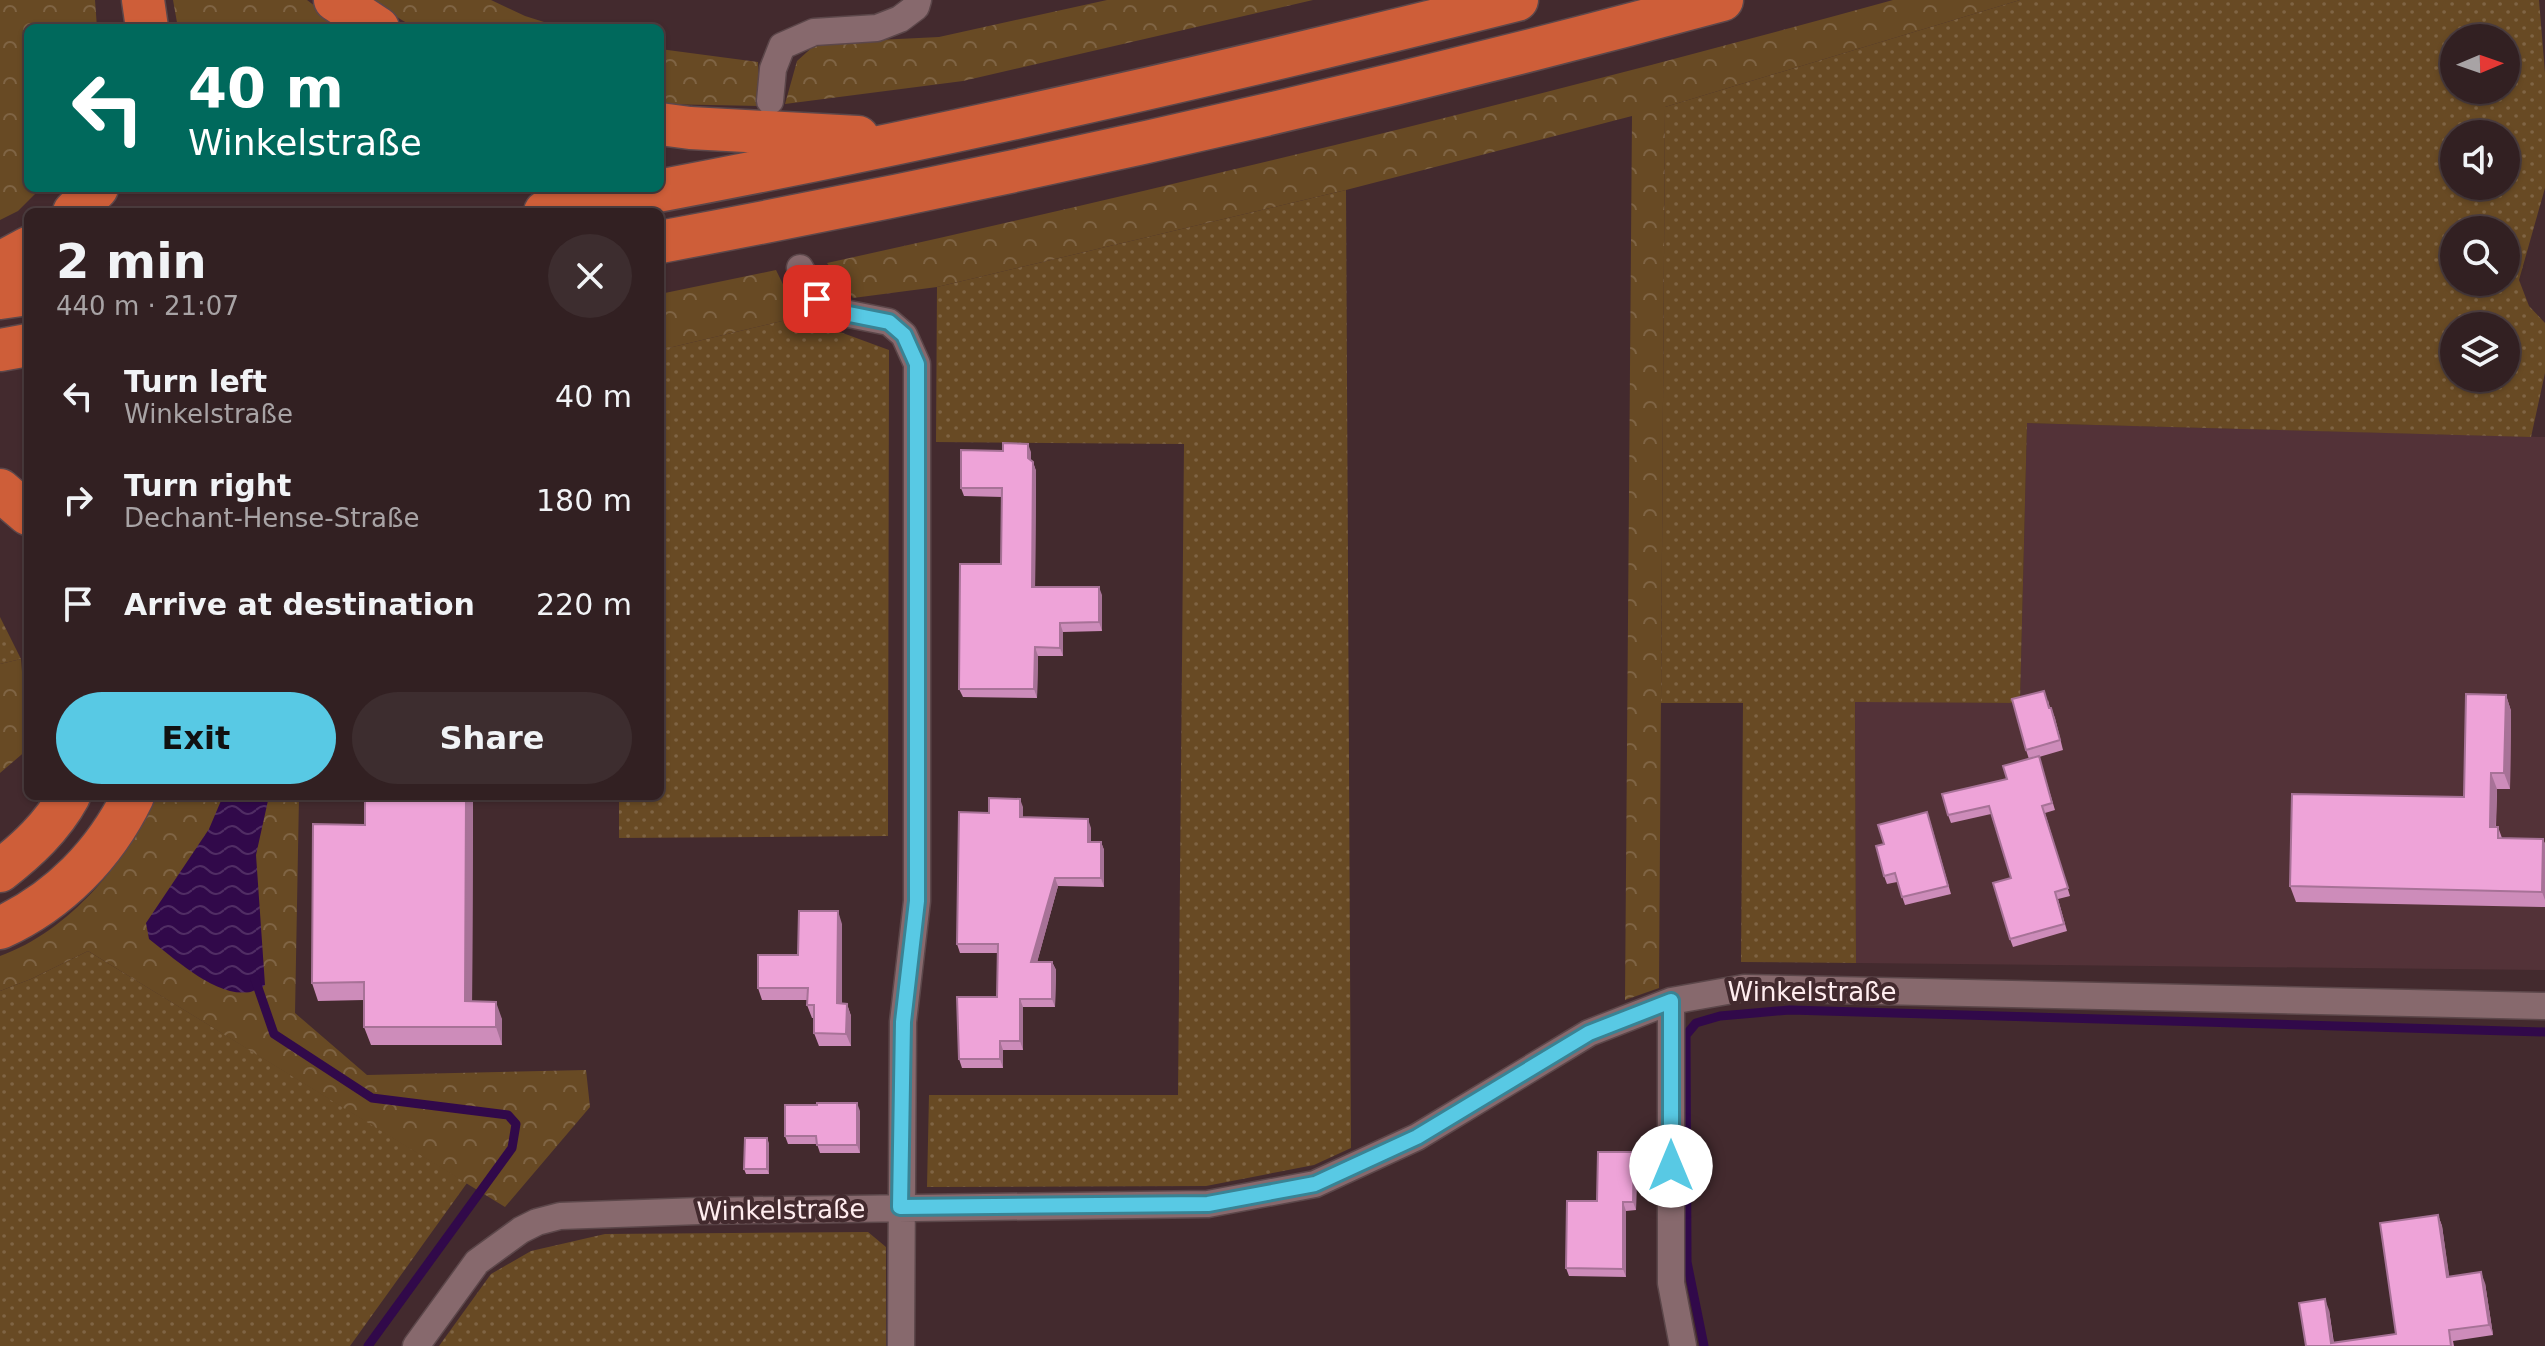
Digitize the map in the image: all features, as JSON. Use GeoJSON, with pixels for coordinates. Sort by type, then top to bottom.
{"type":"FeatureCollection","features":[{"type":"Feature","properties":{"kind":"highway"},"geometry":{"type":"LineString","coordinates":[[143,0],[146,24]]}},
{"type":"Feature","properties":{"kind":"highway"},"geometry":{"type":"LineString","coordinates":[[335,0],[372,24]]}},
{"type":"Feature","properties":{"kind":"highway"},"geometry":{"type":"LineString","coordinates":[[664,189],[919,140],[1336,45],[1517,0]]}},
{"type":"Feature","properties":{"kind":"highway"},"geometry":{"type":"LineString","coordinates":[[664,241],[796,217],[1148,142],[1569,41],[1722,0]]}},
{"type":"Feature","properties":{"kind":"highway"},"geometry":{"type":"LineString","coordinates":[[664,125],[919,140]]}},
{"type":"Feature","properties":{"kind":"highway"},"geometry":{"type":"LineString","coordinates":[[78,208],[93,192]]}},
{"type":"Feature","properties":{"kind":"highway"},"geometry":{"type":"LineString","coordinates":[[566,208],[649,192]]}},
{"type":"Feature","properties":{"kind":"highway"},"geometry":{"type":"LineString","coordinates":[[0,263],[24,250]]}},
{"type":"Feature","properties":{"kind":"highway"},"geometry":{"type":"LineString","coordinates":[[0,298],[24,295]]}},
{"type":"Feature","properties":{"kind":"highway"},"geometry":{"type":"LineString","coordinates":[[0,350],[24,346]]}},
{"type":"Feature","properties":{"kind":"highway"},"geometry":{"type":"LineString","coordinates":[[0,490],[24,511]]}},
{"type":"Feature","properties":{"kind":"highway"},"geometry":{"type":"LineString","coordinates":[[0,871],[29,848],[60,813],[67,800]]}},
{"type":"Feature","properties":{"kind":"highway"},"geometry":{"type":"LineString","coordinates":[[0,928],[37,909],[79,873],[114,829],[131,800]]}},
{"type":"Feature","properties":{"kind":"street"},"geometry":{"type":"LineString","coordinates":[[770,101],[773,69],[782,46],[814,32],[877,28],[900,19],[916,7],[918,0]]}},
{"type":"Feature","properties":{"kind":"street"},"geometry":{"type":"LineString","coordinates":[[800,268],[817,299],[834,311],[889,322],[904,335],[917,364],[917,901],[903,1022],[901,1346]]}},
{"type":"Feature","properties":{"kind":"street","name":"Winkelstraße"},"geometry":{"type":"LineString","coordinates":[[416,1346],[477,1262],[537,1222],[560,1216],[601,1214],[1208,1204],[1315,1184],[1417,1137],[1589,1033],[1671,1001],[1744,988],[2545,1006]]}},
{"type":"Feature","properties":{"kind":"street"},"geometry":{"type":"LineString","coordinates":[[1671,1001],[1671,1283],[1683,1346]]}},
{"type":"Feature","properties":{"kind":"shaded area"},"geometry":{"type":"Polygon","coordinates":[[[2027,423],[2545,437],[2545,970],[1856,963],[1855,701],[2020,703],[2027,423]]]}},
{"type":"Feature","properties":{"kind":"green space"},"geometry":{"type":"Polygon","coordinates":[[[0,0],[95,0],[97,24],[24,24],[24,192],[37,192],[18,211],[0,220],[0,0]]]}},
{"type":"Feature","properties":{"kind":"green space"},"geometry":{"type":"Polygon","coordinates":[[[173,0],[307,0],[339,24],[177,24],[173,0]]]}},
{"type":"Feature","properties":{"kind":"green space"},"geometry":{"type":"Polygon","coordinates":[[[369,0],[491,0],[550,24],[408,24],[369,0]]]}},
{"type":"Feature","properties":{"kind":"green space"},"geometry":{"type":"Polygon","coordinates":[[[1107,0],[1313,0],[963,81],[785,104],[797,61],[817,43],[939,37],[1107,0]]]}},
{"type":"Feature","properties":{"kind":"green space"},"geometry":{"type":"Polygon","coordinates":[[[1893,0],[2020,0],[1665,107],[1659,988],[1625,1000],[1632,116],[1346,190],[937,287],[853,298],[827,263],[1362,138],[1893,0]]]}},
{"type":"Feature","properties":{"kind":"green space"},"geometry":{"type":"Polygon","coordinates":[[[2020,0],[2539,0],[2545,73],[2545,188],[2520,276],[2520,216],[2440,216],[2440,296],[2520,296],[2520,283],[2529,306],[2545,323],[2545,373],[2531,437],[2027,423],[2020,703],[1855,702],[1856,963],[1741,962],[1743,703],[1661,703],[1665,107],[2020,0]]]}},
{"type":"Feature","properties":{"kind":"green space"},"geometry":{"type":"Polygon","coordinates":[[[664,50],[758,62],[760,106],[664,104],[664,50]]]}},
{"type":"Feature","properties":{"kind":"green space"},"geometry":{"type":"Polygon","coordinates":[[[1346,190],[1351,1148],[1314,1165],[1206,1186],[927,1187],[929,1095],[1178,1095],[1184,444],[936,442],[937,287],[1346,190]]]}},
{"type":"Feature","properties":{"kind":"green space"},"geometry":{"type":"Polygon","coordinates":[[[776,270],[799,317],[664,349],[664,293],[776,270]]]}},
{"type":"Feature","properties":{"kind":"green space"},"geometry":{"type":"Polygon","coordinates":[[[799,317],[889,350],[888,836],[619,838],[619,800],[664,800],[664,349],[799,317]]]}},
{"type":"Feature","properties":{"kind":"green space"},"geometry":{"type":"Polygon","coordinates":[[[0,617],[21,659],[0,664],[0,617]]]}},
{"type":"Feature","properties":{"kind":"green space"},"geometry":{"type":"Polygon","coordinates":[[[21,659],[24,752],[0,773],[0,664],[21,659]]]}},
{"type":"Feature","properties":{"kind":"green space"},"geometry":{"type":"Polygon","coordinates":[[[154,800],[299,800],[295,1013],[367,1075],[586,1070],[590,1107],[505,1207],[88,951],[0,991],[0,956],[26,945],[72,912],[112,869],[154,800]]]}},
{"type":"Feature","properties":{"kind":"green space"},"geometry":{"type":"Polygon","coordinates":[[[88,951],[467,1183],[350,1346],[0,1346],[0,991],[88,951]]]}},
{"type":"Feature","properties":{"kind":"green space"},"geometry":{"type":"Polygon","coordinates":[[[868,1232],[886,1247],[886,1346],[439,1346],[491,1274],[531,1251],[605,1234],[868,1232]]]}},
{"type":"Feature","properties":{"kind":"water"},"geometry":{"type":"Polygon","coordinates":[[[221,800],[268,800],[256,855],[265,985],[251,992],[220,988],[204,980],[149,939],[146,923],[209,829],[221,800]]]}},
{"type":"Feature","properties":{"kind":"building"},"geometry":{"type":"Polygon","coordinates":[[[1003,443],[1028,444],[1028,458],[1033,462],[1032,587],[1099,587],[1099,622],[1060,623],[1060,648],[1035,647],[1034,689],[959,689],[960,564],[1001,564],[1002,488],[961,488],[961,450],[1003,451],[1003,443]]]}},
{"type":"Feature","properties":{"kind":"building"},"geometry":{"type":"Polygon","coordinates":[[[2044,691],[2060,740],[2026,750],[2012,699],[2044,691]]]}},
{"type":"Feature","properties":{"kind":"building"},"geometry":{"type":"Polygon","coordinates":[[[2466,694],[2506,695],[2504,773],[2491,773],[2490,827],[2498,827],[2498,838],[2543,839],[2542,892],[2290,886],[2292,794],[2464,797],[2466,694]]]}},
{"type":"Feature","properties":{"kind":"building"},"geometry":{"type":"Polygon","coordinates":[[[2039,756],[2052,803],[2042,806],[2068,888],[2055,892],[2064,924],[2010,939],[1993,883],[2011,878],[1989,806],[1948,815],[1942,794],[2007,779],[2003,766],[2039,756]]]}},
{"type":"Feature","properties":{"kind":"building"},"geometry":{"type":"Polygon","coordinates":[[[989,798],[1020,799],[1020,817],[1088,819],[1088,842],[1101,842],[1101,878],[1055,878],[1031,962],[1052,962],[1052,999],[1020,999],[1020,1041],[1000,1041],[1000,1059],[959,1059],[957,997],[997,997],[998,944],[957,944],[959,812],[989,813],[989,798]]]}},
{"type":"Feature","properties":{"kind":"building"},"geometry":{"type":"Polygon","coordinates":[[[365,800],[466,800],[465,1001],[496,1002],[496,1027],[364,1027],[364,982],[312,983],[313,824],[365,825],[365,800]]]}},
{"type":"Feature","properties":{"kind":"building"},"geometry":{"type":"Polygon","coordinates":[[[1927,812],[1948,886],[1902,897],[1895,873],[1884,876],[1876,846],[1884,844],[1878,825],[1927,812]]]}},
{"type":"Feature","properties":{"kind":"building"},"geometry":{"type":"Polygon","coordinates":[[[799,911],[838,911],[837,1003],[847,1004],[846,1034],[814,1033],[814,1005],[807,1005],[808,988],[758,988],[758,955],[798,955],[799,911]]]}},
{"type":"Feature","properties":{"kind":"building"},"geometry":{"type":"Polygon","coordinates":[[[857,1103],[857,1145],[817,1145],[816,1136],[785,1136],[785,1105],[857,1103]]]}},
{"type":"Feature","properties":{"kind":"building"},"geometry":{"type":"Polygon","coordinates":[[[745,1138],[767,1138],[767,1169],[744,1169],[745,1138]]]}},
{"type":"Feature","properties":{"kind":"building"},"geometry":{"type":"Polygon","coordinates":[[[1598,1152],[1634,1152],[1633,1202],[1623,1202],[1623,1269],[1566,1268],[1567,1201],[1597,1201],[1598,1152]]]}},
{"type":"Feature","properties":{"kind":"building"},"geometry":{"type":"Polygon","coordinates":[[[2438,1215],[2447,1277],[2481,1272],[2489,1325],[2449,1330],[2451,1346],[2306,1346],[2299,1303],[2325,1299],[2331,1343],[2396,1334],[2380,1223],[2438,1215]]]}},
{"type":"Feature","properties":{"kind":"waterway"},"geometry":{"type":"LineString","coordinates":[[255,979],[274,1034],[372,1098],[508,1115],[516,1124],[512,1148],[368,1346]]}},
{"type":"Feature","properties":{"kind":"waterway"},"geometry":{"type":"LineString","coordinates":[[1704,1346],[1687,1262],[1686,1035],[1696,1023],[1720,1016],[1790,1010],[2545,1032]]}},
{"type":"Feature","properties":{"kind":"route"},"geometry":{"type":"LineString","coordinates":[[817,299],[834,311],[889,322],[904,335],[917,364],[917,901],[903,1022],[900,1207],[1208,1204],[1315,1184],[1417,1137],[1589,1033],[1671,1001],[1671,1166]]}}]}
